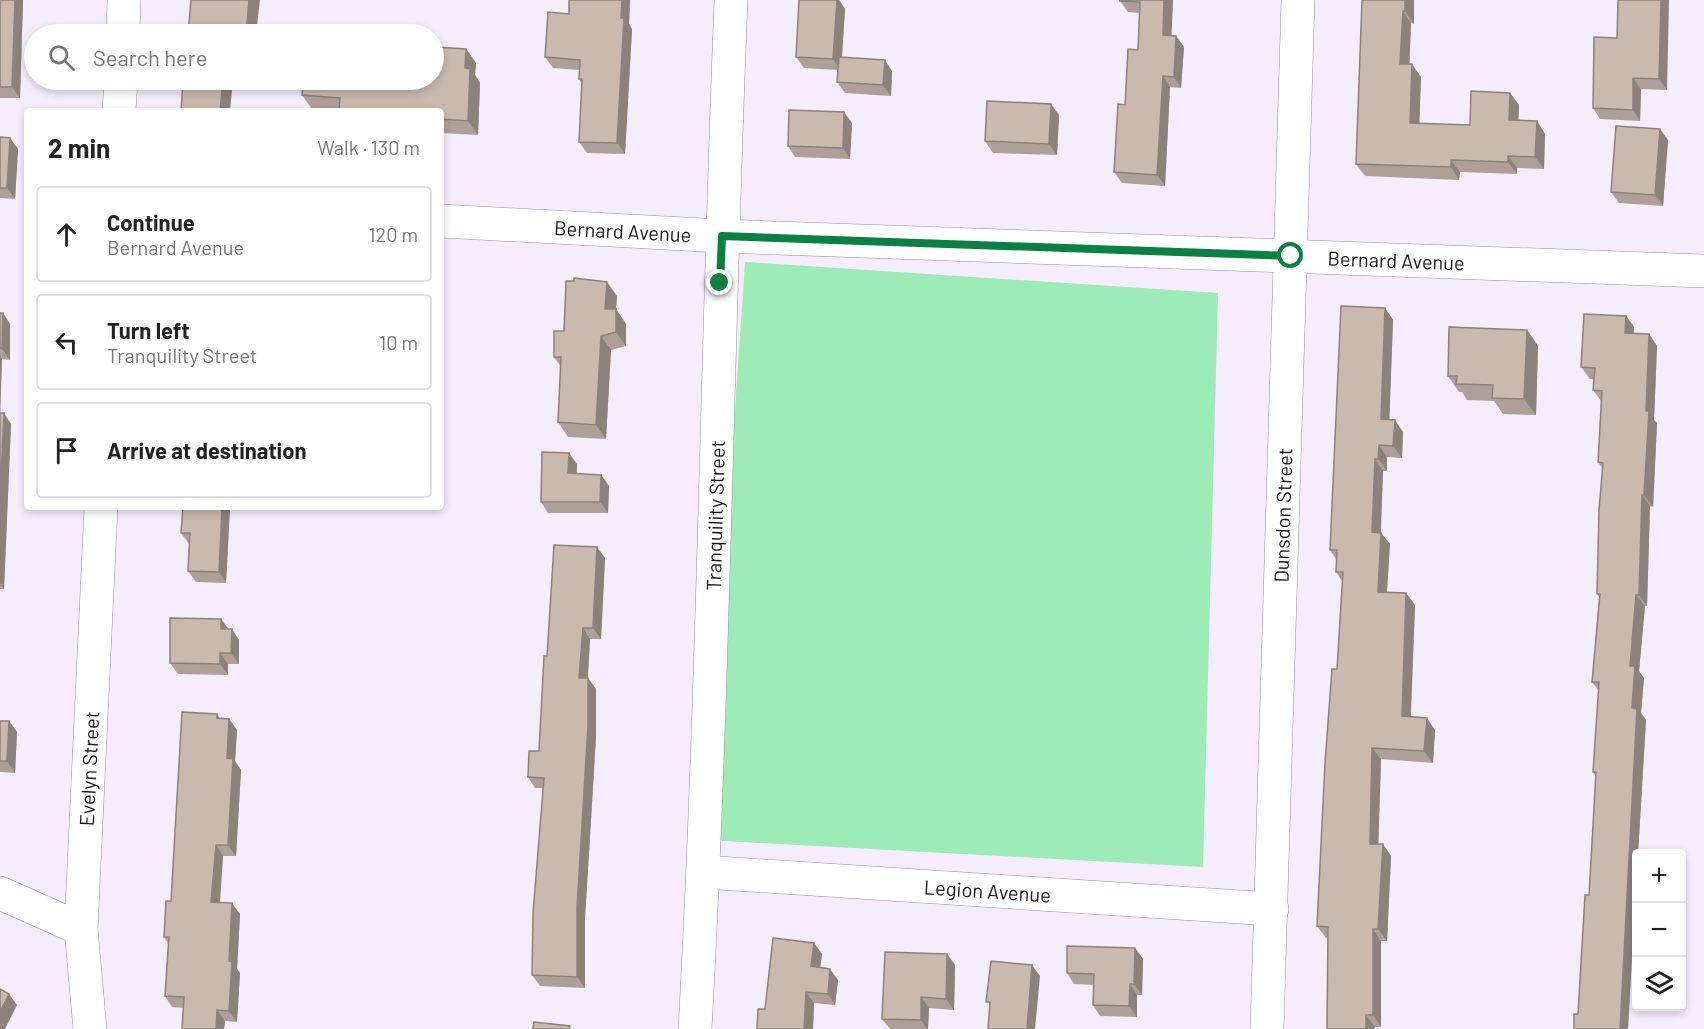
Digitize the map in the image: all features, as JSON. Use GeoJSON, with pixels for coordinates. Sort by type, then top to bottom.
{"type":"FeatureCollection","features":[{"type":"Feature","properties":{"kind":"street"},"geometry":{"type":"LineString","coordinates":[[123,24],[124,0]]}},
{"type":"Feature","properties":{"kind":"street","name":"Tranquility Street"},"geometry":{"type":"LineString","coordinates":[[695,1029],[703,872],[731,0]]}},
{"type":"Feature","properties":{"kind":"street","name":"Dunsdon Street"},"geometry":{"type":"LineString","coordinates":[[1267,1029],[1298,0]]}},
{"type":"Feature","properties":{"kind":"street"},"geometry":{"type":"LineString","coordinates":[[119,108],[120,90]]}},
{"type":"Feature","properties":{"kind":"street","name":"Bernard Avenue"},"geometry":{"type":"LineString","coordinates":[[444,221],[722,236],[1704,272]]}},
{"type":"Feature","properties":{"kind":"street","name":"Evelyn Street"},"geometry":{"type":"LineString","coordinates":[[90,1029],[81,929],[101,510]]}},
{"type":"Feature","properties":{"kind":"street","name":"Legion Avenue"},"geometry":{"type":"LineString","coordinates":[[703,872],[1272,909]]}},
{"type":"Feature","properties":{"kind":"street"},"geometry":{"type":"LineString","coordinates":[[0,893],[81,929]]}},
{"type":"Feature","properties":{"kind":"green space"},"geometry":{"type":"Polygon","coordinates":[[[745,262],[1218,293],[1203,867],[706,840],[745,262]]]}},
{"type":"Feature","properties":{"kind":"building"},"geometry":{"type":"Polygon","coordinates":[[[0,0],[15,0],[12,87],[0,87],[0,0]]]}},
{"type":"Feature","properties":{"kind":"building"},"geometry":{"type":"Polygon","coordinates":[[[191,0],[249,0],[247,24],[189,24],[191,0]]]}},
{"type":"Feature","properties":{"kind":"building"},"geometry":{"type":"Polygon","coordinates":[[[569,0],[622,0],[621,18],[624,18],[617,143],[579,142],[582,79],[579,79],[580,60],[545,57],[548,12],[569,14],[569,0]]]}},
{"type":"Feature","properties":{"kind":"building"},"geometry":{"type":"Polygon","coordinates":[[[799,0],[837,0],[833,59],[796,57],[799,0]]]}},
{"type":"Feature","properties":{"kind":"building"},"geometry":{"type":"Polygon","coordinates":[[[1120,0],[1164,0],[1163,35],[1176,36],[1174,77],[1163,76],[1157,175],[1114,172],[1118,104],[1125,105],[1128,49],[1138,50],[1140,2],[1120,0]]]}},
{"type":"Feature","properties":{"kind":"building"},"geometry":{"type":"Polygon","coordinates":[[[1362,0],[1405,0],[1400,64],[1412,64],[1410,123],[1470,125],[1471,91],[1510,93],[1509,120],[1537,121],[1535,157],[1508,156],[1508,162],[1451,160],[1451,167],[1356,164],[1362,0]]]}},
{"type":"Feature","properties":{"kind":"building"},"geometry":{"type":"Polygon","coordinates":[[[1618,0],[1661,0],[1659,79],[1633,78],[1633,110],[1593,108],[1594,37],[1617,38],[1618,0]]]}},
{"type":"Feature","properties":{"kind":"building"},"geometry":{"type":"Polygon","coordinates":[[[444,48],[466,49],[465,68],[470,69],[468,121],[444,119],[444,108],[339,108],[340,98],[302,95],[302,90],[444,90],[444,48]]]}},
{"type":"Feature","properties":{"kind":"building"},"geometry":{"type":"Polygon","coordinates":[[[839,57],[885,60],[883,85],[837,82],[839,57]]]}},
{"type":"Feature","properties":{"kind":"building"},"geometry":{"type":"Polygon","coordinates":[[[182,90],[222,90],[220,108],[181,108],[182,90]]]}},
{"type":"Feature","properties":{"kind":"building"},"geometry":{"type":"Polygon","coordinates":[[[987,101],[1051,104],[1049,144],[985,141],[987,101]]]}},
{"type":"Feature","properties":{"kind":"building"},"geometry":{"type":"Polygon","coordinates":[[[789,110],[844,112],[843,148],[788,146],[789,110]]]}},
{"type":"Feature","properties":{"kind":"building"},"geometry":{"type":"Polygon","coordinates":[[[1616,126],[1660,129],[1655,195],[1611,192],[1616,126]]]}},
{"type":"Feature","properties":{"kind":"building"},"geometry":{"type":"Polygon","coordinates":[[[0,137],[10,138],[7,188],[0,188],[0,137]]]}},
{"type":"Feature","properties":{"kind":"building"},"geometry":{"type":"Polygon","coordinates":[[[574,278],[607,282],[605,309],[616,309],[616,332],[601,336],[596,425],[558,422],[561,357],[554,357],[554,331],[564,331],[566,281],[574,281],[574,278]]]}},
{"type":"Feature","properties":{"kind":"building"},"geometry":{"type":"Polygon","coordinates":[[[1341,306],[1385,308],[1381,419],[1395,420],[1393,446],[1379,445],[1378,459],[1375,459],[1372,532],[1381,533],[1378,592],[1406,593],[1402,716],[1427,718],[1424,751],[1372,748],[1370,844],[1383,844],[1378,929],[1373,929],[1373,1015],[1366,1015],[1366,1029],[1327,1029],[1328,927],[1317,926],[1325,763],[1332,669],[1337,669],[1343,572],[1336,572],[1337,550],[1330,550],[1341,306]]]}},
{"type":"Feature","properties":{"kind":"building"},"geometry":{"type":"Polygon","coordinates":[[[0,313],[3,313],[2,349],[0,348],[0,313]]]}},
{"type":"Feature","properties":{"kind":"building"},"geometry":{"type":"Polygon","coordinates":[[[1584,314],[1626,316],[1625,333],[1649,334],[1646,411],[1649,411],[1644,495],[1642,495],[1639,595],[1636,595],[1630,666],[1635,666],[1632,708],[1637,709],[1620,1029],[1574,1029],[1574,1014],[1578,1014],[1585,895],[1589,895],[1596,772],[1593,772],[1599,682],[1592,682],[1600,594],[1597,594],[1599,510],[1603,463],[1598,462],[1602,391],[1593,390],[1595,368],[1581,367],[1584,314]]]}},
{"type":"Feature","properties":{"kind":"building"},"geometry":{"type":"Polygon","coordinates":[[[1449,327],[1527,330],[1524,399],[1492,398],[1493,385],[1456,384],[1457,376],[1448,376],[1449,327]]]}},
{"type":"Feature","properties":{"kind":"building"},"geometry":{"type":"Polygon","coordinates":[[[0,413],[4,413],[0,499],[0,413]]]}},
{"type":"Feature","properties":{"kind":"building"},"geometry":{"type":"Polygon","coordinates":[[[542,452],[569,453],[568,473],[601,475],[600,502],[541,502],[542,452]]]}},
{"type":"Feature","properties":{"kind":"building"},"geometry":{"type":"Polygon","coordinates":[[[183,510],[222,510],[219,572],[188,571],[190,533],[181,533],[183,510]]]}},
{"type":"Feature","properties":{"kind":"building"},"geometry":{"type":"Polygon","coordinates":[[[554,545],[597,547],[593,628],[583,628],[579,678],[588,678],[588,726],[577,907],[577,977],[532,975],[533,913],[544,778],[528,777],[529,751],[539,751],[544,656],[547,656],[554,545]]]}},
{"type":"Feature","properties":{"kind":"building"},"geometry":{"type":"Polygon","coordinates":[[[170,618],[221,619],[221,629],[232,629],[231,653],[220,653],[220,664],[170,663],[170,618]]]}},
{"type":"Feature","properties":{"kind":"building"},"geometry":{"type":"Polygon","coordinates":[[[182,712],[217,714],[217,718],[229,719],[227,758],[233,759],[228,845],[216,845],[211,902],[232,903],[229,961],[232,962],[229,1011],[217,1010],[216,1029],[182,1029],[184,997],[165,996],[169,937],[164,937],[166,901],[171,901],[182,712]]]}},
{"type":"Feature","properties":{"kind":"building"},"geometry":{"type":"Polygon","coordinates":[[[0,721],[9,721],[7,761],[0,761],[0,721]]]}},
{"type":"Feature","properties":{"kind":"building"},"geometry":{"type":"Polygon","coordinates":[[[773,938],[814,943],[811,966],[830,969],[828,994],[806,992],[804,1029],[757,1029],[758,1009],[765,1009],[773,938]]]}},
{"type":"Feature","properties":{"kind":"building"},"geometry":{"type":"Polygon","coordinates":[[[1067,946],[1135,948],[1134,984],[1130,984],[1129,1006],[1093,1005],[1094,974],[1067,973],[1067,946]]]}},
{"type":"Feature","properties":{"kind":"building"},"geometry":{"type":"Polygon","coordinates":[[[885,952],[947,954],[946,999],[921,997],[921,1020],[882,1019],[885,952]]]}},
{"type":"Feature","properties":{"kind":"building"},"geometry":{"type":"Polygon","coordinates":[[[991,961],[1032,965],[1027,1029],[988,1029],[990,1002],[986,1002],[991,961]]]}},
{"type":"Feature","properties":{"kind":"building"},"geometry":{"type":"Polygon","coordinates":[[[0,989],[9,994],[0,1012],[0,989]]]}},
{"type":"Feature","properties":{"kind":"building"},"geometry":{"type":"Polygon","coordinates":[[[534,1022],[570,1026],[569,1029],[533,1029],[534,1022]]]}},
{"type":"Feature","properties":{"kind":"route"},"geometry":{"type":"LineString","coordinates":[[720,283],[722,236],[1291,256]]}}]}
